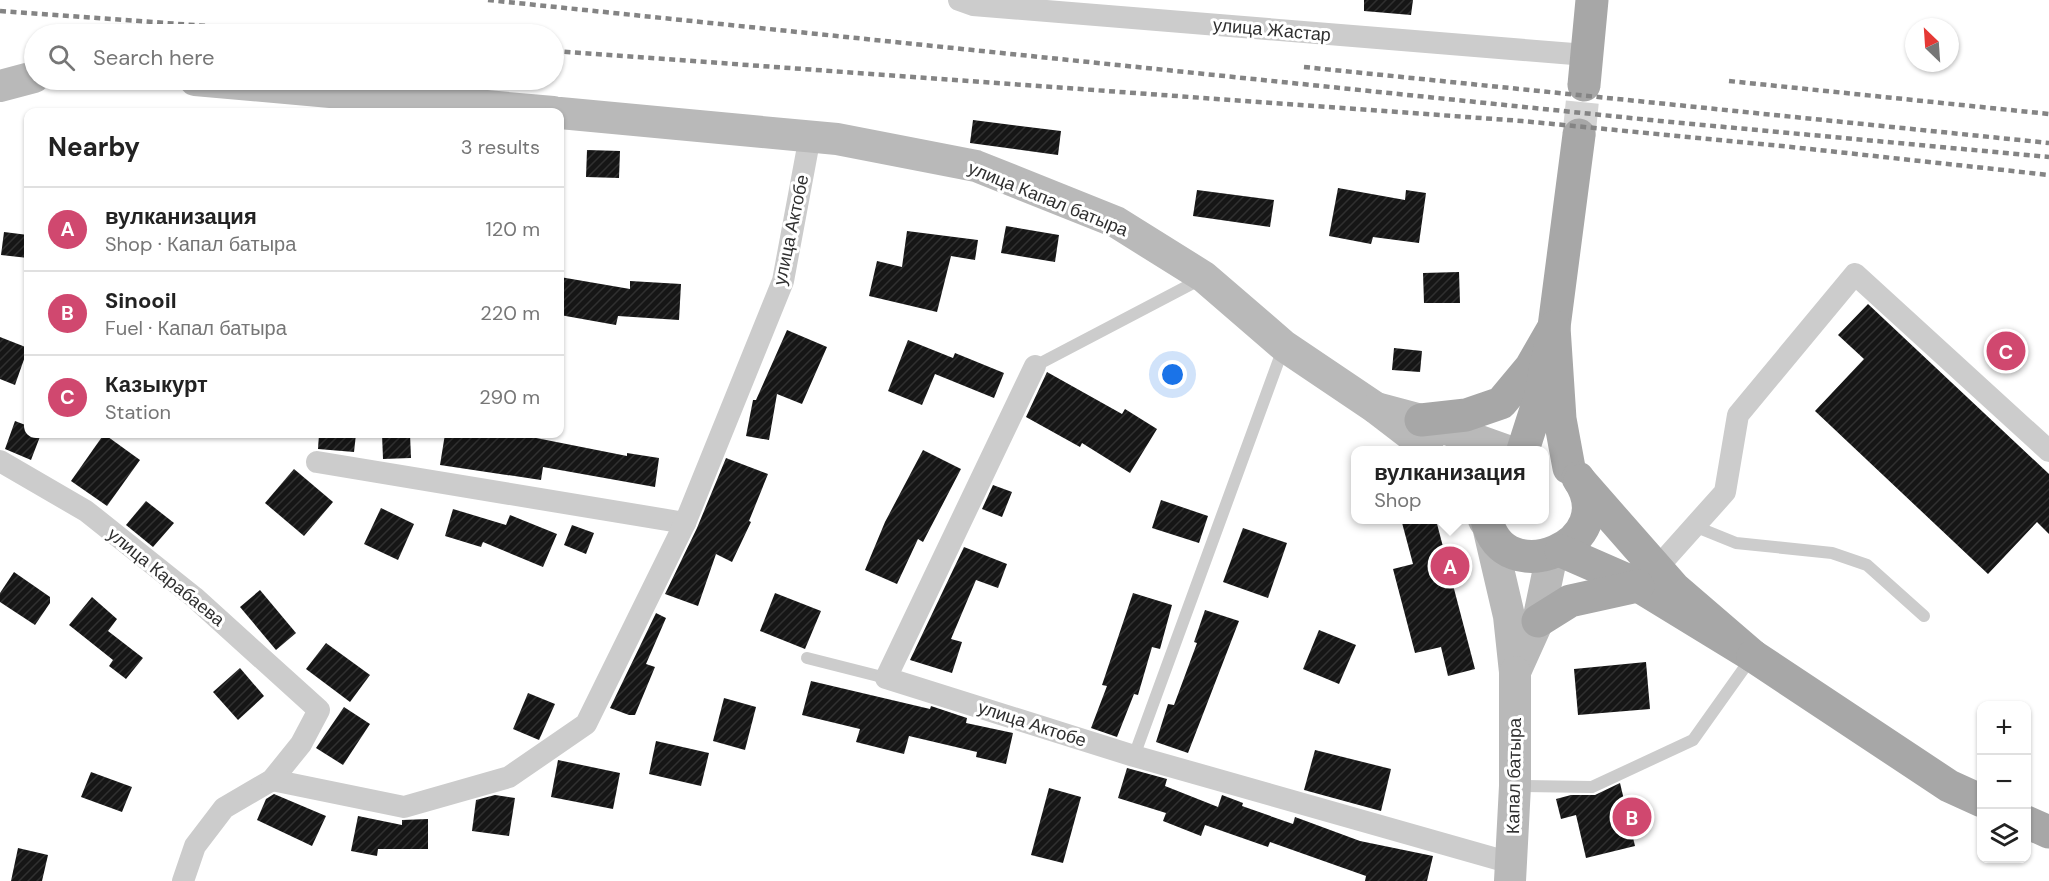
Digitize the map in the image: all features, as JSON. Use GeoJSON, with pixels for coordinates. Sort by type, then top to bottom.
{"type":"FeatureCollection","features":[{"type":"Feature","properties":{"kind":"main road"},"geometry":{"type":"LineString","coordinates":[[1585,70],[1592,0]]}},
{"type":"Feature","properties":{"kind":"main road"},"geometry":{"type":"LineString","coordinates":[[0,86],[24,80]]}},
{"type":"Feature","properties":{"kind":"main road"},"geometry":{"type":"LineString","coordinates":[[307,90],[508,108]]}},
{"type":"Feature","properties":{"kind":"main road","name":"улица Капал батыра"},"geometry":{"type":"LineString","coordinates":[[564,113],[810,136],[976,166],[1116,222],[1204,277],[1284,346],[1376,408],[1424,435],[1483,446]]}},
{"type":"Feature","properties":{"kind":"main road"},"geometry":{"type":"LineString","coordinates":[[1524,446],[1539,397],[1554,327],[1579,135]]}},
{"type":"Feature","properties":{"kind":"main road"},"geometry":{"type":"LineString","coordinates":[[1554,327],[1565,469],[1586,496],[1587,512],[1582,528],[1573,541],[1556,553]]}},
{"type":"Feature","properties":{"kind":"main road"},"geometry":{"type":"LineString","coordinates":[[1424,435],[1466,415],[1501,403],[1531,367],[1554,327]]}},
{"type":"Feature","properties":{"kind":"main road"},"geometry":{"type":"LineString","coordinates":[[1559,391],[1647,577]]}},
{"type":"Feature","properties":{"kind":"main road"},"geometry":{"type":"LineString","coordinates":[[1565,469],[1629,536]]}},
{"type":"Feature","properties":{"kind":"main road","name":"Капал батыра"},"geometry":{"type":"LineString","coordinates":[[1486,524],[1509,616],[1515,672],[1515,786],[1510,872]]}},
{"type":"Feature","properties":{"kind":"main road"},"geometry":{"type":"LineString","coordinates":[[1487,524],[1498,541],[1511,552],[1528,557],[1556,553],[1647,577],[1753,656],[1949,786],[1977,799]]}},
{"type":"Feature","properties":{"kind":"main road","name":"Капал батыра"},"geometry":{"type":"LineString","coordinates":[[1515,672],[1538,621],[1556,553]]}},
{"type":"Feature","properties":{"kind":"main road"},"geometry":{"type":"LineString","coordinates":[[1538,621],[1570,601],[1647,577]]}},
{"type":"Feature","properties":{"kind":"main road"},"geometry":{"type":"LineString","coordinates":[[2031,824],[2049,832]]}},
{"type":"Feature","properties":{"kind":"street","name":"улица Жастар"},"geometry":{"type":"LineString","coordinates":[[959,0],[973,5],[1585,70]]}},
{"type":"Feature","properties":{"kind":"street","name":"улица Актобе"},"geometry":{"type":"LineString","coordinates":[[272,780],[404,807],[509,777],[586,724],[685,523],[783,281],[810,136]]}},
{"type":"Feature","properties":{"kind":"street"},"geometry":{"type":"LineString","coordinates":[[1647,577],[1725,492],[1738,415],[1856,274],[2044,440]]}},
{"type":"Feature","properties":{"kind":"street"},"geometry":{"type":"LineString","coordinates":[[886,678],[1035,366]]}},
{"type":"Feature","properties":{"kind":"street","name":"улица Карабаева"},"geometry":{"type":"LineString","coordinates":[[0,462],[86,512],[194,597],[320,710],[302,744],[272,780]]}},
{"type":"Feature","properties":{"kind":"street"},"geometry":{"type":"LineString","coordinates":[[317,462],[685,523]]}},
{"type":"Feature","properties":{"kind":"street","name":"улица Актобе"},"geometry":{"type":"LineString","coordinates":[[886,678],[1510,872]]}},
{"type":"Feature","properties":{"kind":"street"},"geometry":{"type":"LineString","coordinates":[[183,881],[195,846],[224,808],[272,780]]}},
{"type":"Feature","properties":{"kind":"lane"},"geometry":{"type":"LineString","coordinates":[[1035,366],[1204,277]]}},
{"type":"Feature","properties":{"kind":"lane"},"geometry":{"type":"LineString","coordinates":[[1134,756],[1284,346]]}},
{"type":"Feature","properties":{"kind":"lane"},"geometry":{"type":"LineString","coordinates":[[1694,526],[1737,543],[1832,553],[1867,565],[1924,616]]}},
{"type":"Feature","properties":{"kind":"lane"},"geometry":{"type":"LineString","coordinates":[[1515,786],[1592,787],[1693,740],[1753,656]]}},
{"type":"Feature","properties":{"kind":"lane"},"geometry":{"type":"LineString","coordinates":[[807,658],[886,678]]}},
{"type":"Feature","properties":{"kind":"building"},"geometry":{"type":"Polygon","coordinates":[[[1364,0],[1413,0],[1411,15],[1364,11],[1364,0]]]}},
{"type":"Feature","properties":{"kind":"building"},"geometry":{"type":"Polygon","coordinates":[[[973,120],[1061,131],[1058,155],[970,143],[973,120]]]}},
{"type":"Feature","properties":{"kind":"building"},"geometry":{"type":"Polygon","coordinates":[[[587,150],[620,151],[619,178],[586,177],[587,150]]]}},
{"type":"Feature","properties":{"kind":"building"},"geometry":{"type":"Polygon","coordinates":[[[1338,188],[1405,200],[1406,190],[1426,193],[1419,243],[1373,237],[1371,244],[1329,236],[1338,188]]]}},
{"type":"Feature","properties":{"kind":"building"},"geometry":{"type":"Polygon","coordinates":[[[1197,190],[1274,200],[1270,227],[1193,216],[1197,190]]]}},
{"type":"Feature","properties":{"kind":"building"},"geometry":{"type":"Polygon","coordinates":[[[1006,226],[1059,235],[1055,262],[1001,253],[1006,226]]]}},
{"type":"Feature","properties":{"kind":"building"},"geometry":{"type":"Polygon","coordinates":[[[907,231],[978,240],[975,260],[951,256],[937,312],[869,296],[877,261],[902,267],[907,231]]]}},
{"type":"Feature","properties":{"kind":"building"},"geometry":{"type":"Polygon","coordinates":[[[4,232],[24,234],[24,258],[1,255],[4,232]]]}},
{"type":"Feature","properties":{"kind":"building"},"geometry":{"type":"Polygon","coordinates":[[[1459,272],[1460,303],[1424,303],[1423,273],[1459,272]]]}},
{"type":"Feature","properties":{"kind":"building"},"geometry":{"type":"Polygon","coordinates":[[[564,278],[630,289],[630,281],[681,284],[679,320],[618,316],[616,325],[564,316],[564,278]]]}},
{"type":"Feature","properties":{"kind":"building"},"geometry":{"type":"Polygon","coordinates":[[[1868,304],[2049,474],[2049,534],[2037,522],[1988,574],[1815,411],[1864,359],[1838,335],[1868,304]]]}},
{"type":"Feature","properties":{"kind":"building"},"geometry":{"type":"Polygon","coordinates":[[[787,330],[827,347],[802,404],[777,394],[769,440],[746,436],[753,400],[756,400],[787,330]]]}},
{"type":"Feature","properties":{"kind":"building"},"geometry":{"type":"Polygon","coordinates":[[[0,337],[24,346],[24,359],[15,385],[0,379],[0,337]]]}},
{"type":"Feature","properties":{"kind":"building"},"geometry":{"type":"Polygon","coordinates":[[[908,340],[953,358],[955,353],[1004,373],[994,398],[935,374],[922,405],[888,391],[908,340]]]}},
{"type":"Feature","properties":{"kind":"building"},"geometry":{"type":"Polygon","coordinates":[[[1394,348],[1422,351],[1420,372],[1392,370],[1394,348]]]}},
{"type":"Feature","properties":{"kind":"building"},"geometry":{"type":"Polygon","coordinates":[[[1047,372],[1122,414],[1125,409],[1157,429],[1130,473],[1082,443],[1080,447],[1026,417],[1047,372]]]}},
{"type":"Feature","properties":{"kind":"building"},"geometry":{"type":"Polygon","coordinates":[[[15,421],[24,424],[24,438],[39,438],[31,460],[5,449],[15,421]]]}},
{"type":"Feature","properties":{"kind":"building"},"geometry":{"type":"Polygon","coordinates":[[[101,438],[110,438],[140,460],[107,506],[71,481],[101,438]]]}},
{"type":"Feature","properties":{"kind":"building"},"geometry":{"type":"Polygon","coordinates":[[[319,438],[356,438],[354,452],[318,449],[319,438]]]}},
{"type":"Feature","properties":{"kind":"building"},"geometry":{"type":"Polygon","coordinates":[[[382,438],[410,438],[411,458],[383,459],[382,438]]]}},
{"type":"Feature","properties":{"kind":"building"},"geometry":{"type":"Polygon","coordinates":[[[444,438],[536,438],[627,456],[627,453],[659,458],[655,487],[543,467],[541,480],[440,465],[444,438]]]}},
{"type":"Feature","properties":{"kind":"building"},"geometry":{"type":"Polygon","coordinates":[[[923,450],[961,469],[923,542],[918,539],[897,584],[865,570],[885,522],[923,450]]]}},
{"type":"Feature","properties":{"kind":"building"},"geometry":{"type":"Polygon","coordinates":[[[726,458],[768,474],[749,521],[751,522],[732,562],[716,554],[698,606],[665,594],[697,528],[726,458]]]}},
{"type":"Feature","properties":{"kind":"building"},"geometry":{"type":"Polygon","coordinates":[[[294,469],[333,502],[304,536],[265,503],[294,469]]]}},
{"type":"Feature","properties":{"kind":"building"},"geometry":{"type":"Polygon","coordinates":[[[993,485],[1012,492],[1002,517],[982,509],[993,485]]]}},
{"type":"Feature","properties":{"kind":"building"},"geometry":{"type":"Polygon","coordinates":[[[1161,500],[1208,516],[1199,543],[1152,528],[1161,500]]]}},
{"type":"Feature","properties":{"kind":"building"},"geometry":{"type":"Polygon","coordinates":[[[146,501],[174,523],[153,547],[126,525],[146,501]]]}},
{"type":"Feature","properties":{"kind":"building"},"geometry":{"type":"Polygon","coordinates":[[[381,508],[414,524],[398,560],[364,544],[381,508]]]}},
{"type":"Feature","properties":{"kind":"building"},"geometry":{"type":"Polygon","coordinates":[[[453,509],[506,525],[510,515],[557,534],[543,567],[483,542],[481,547],[445,536],[453,509]]]}},
{"type":"Feature","properties":{"kind":"building"},"geometry":{"type":"Polygon","coordinates":[[[1402,524],[1437,524],[1475,669],[1448,676],[1441,647],[1415,653],[1393,569],[1413,564],[1402,524]]]}},
{"type":"Feature","properties":{"kind":"building"},"geometry":{"type":"Polygon","coordinates":[[[572,525],[594,533],[586,554],[564,545],[572,525]]]}},
{"type":"Feature","properties":{"kind":"building"},"geometry":{"type":"Polygon","coordinates":[[[1243,528],[1287,543],[1268,598],[1223,582],[1243,528]]]}},
{"type":"Feature","properties":{"kind":"building"},"geometry":{"type":"Polygon","coordinates":[[[964,547],[1007,564],[998,588],[976,580],[951,639],[962,642],[952,673],[910,660],[964,547]]]}},
{"type":"Feature","properties":{"kind":"building"},"geometry":{"type":"Polygon","coordinates":[[[14,572],[50,597],[50,603],[35,625],[0,602],[0,593],[14,572]]]}},
{"type":"Feature","properties":{"kind":"building"},"geometry":{"type":"Polygon","coordinates":[[[260,590],[296,633],[276,650],[240,607],[260,590]]]}},
{"type":"Feature","properties":{"kind":"building"},"geometry":{"type":"Polygon","coordinates":[[[775,593],[821,611],[805,649],[760,631],[775,593]]]}},
{"type":"Feature","properties":{"kind":"building"},"geometry":{"type":"Polygon","coordinates":[[[1133,593],[1172,605],[1160,649],[1152,647],[1138,695],[1134,694],[1117,737],[1091,728],[1107,686],[1102,685],[1133,593]]]}},
{"type":"Feature","properties":{"kind":"building"},"geometry":{"type":"Polygon","coordinates":[[[92,597],[117,619],[108,631],[143,658],[126,679],[109,666],[113,660],[69,625],[92,597]]]}},
{"type":"Feature","properties":{"kind":"building"},"geometry":{"type":"Polygon","coordinates":[[[1205,610],[1239,621],[1188,753],[1156,742],[1168,704],[1174,705],[1197,643],[1194,642],[1205,610]]]}},
{"type":"Feature","properties":{"kind":"building"},"geometry":{"type":"Polygon","coordinates":[[[656,613],[666,618],[646,664],[655,667],[635,715],[610,708],[656,613]]]}},
{"type":"Feature","properties":{"kind":"building"},"geometry":{"type":"Polygon","coordinates":[[[1319,630],[1356,645],[1339,684],[1303,669],[1319,630]]]}},
{"type":"Feature","properties":{"kind":"building"},"geometry":{"type":"Polygon","coordinates":[[[326,643],[370,675],[350,702],[306,669],[326,643]]]}},
{"type":"Feature","properties":{"kind":"building"},"geometry":{"type":"Polygon","coordinates":[[[1646,662],[1650,709],[1578,715],[1574,669],[1646,662]]]}},
{"type":"Feature","properties":{"kind":"building"},"geometry":{"type":"Polygon","coordinates":[[[240,668],[264,696],[238,720],[213,692],[240,668]]]}},
{"type":"Feature","properties":{"kind":"building"},"geometry":{"type":"Polygon","coordinates":[[[811,681],[930,709],[931,706],[967,718],[966,723],[1013,733],[1006,764],[976,757],[977,752],[909,736],[904,754],[856,742],[860,729],[802,715],[811,681]]]}},
{"type":"Feature","properties":{"kind":"building"},"geometry":{"type":"Polygon","coordinates":[[[528,693],[555,704],[539,740],[513,729],[528,693]]]}},
{"type":"Feature","properties":{"kind":"building"},"geometry":{"type":"Polygon","coordinates":[[[724,698],[756,707],[745,750],[713,741],[724,698]]]}},
{"type":"Feature","properties":{"kind":"building"},"geometry":{"type":"Polygon","coordinates":[[[344,707],[370,724],[343,765],[316,748],[344,707]]]}},
{"type":"Feature","properties":{"kind":"building"},"geometry":{"type":"Polygon","coordinates":[[[656,741],[709,753],[701,786],[649,774],[656,741]]]}},
{"type":"Feature","properties":{"kind":"building"},"geometry":{"type":"Polygon","coordinates":[[[1315,750],[1391,769],[1381,811],[1304,790],[1315,750]]]}},
{"type":"Feature","properties":{"kind":"building"},"geometry":{"type":"Polygon","coordinates":[[[558,760],[620,773],[613,809],[551,797],[558,760]]]}},
{"type":"Feature","properties":{"kind":"building"},"geometry":{"type":"Polygon","coordinates":[[[1127,768],[1167,779],[1165,786],[1218,807],[1222,795],[1243,803],[1242,806],[1293,824],[1295,817],[1360,841],[1433,856],[1427,881],[1365,881],[1366,876],[1270,842],[1268,847],[1205,825],[1201,836],[1163,821],[1166,813],[1118,798],[1127,768]]]}},
{"type":"Feature","properties":{"kind":"building"},"geometry":{"type":"Polygon","coordinates":[[[91,772],[132,787],[122,812],[81,797],[91,772]]]}},
{"type":"Feature","properties":{"kind":"building"},"geometry":{"type":"Polygon","coordinates":[[[1620,783],[1635,846],[1586,858],[1576,815],[1561,819],[1556,799],[1571,795],[1595,795],[1620,783]]]}},
{"type":"Feature","properties":{"kind":"building"},"geometry":{"type":"Polygon","coordinates":[[[1049,788],[1081,797],[1063,863],[1031,855],[1049,788]]]}},
{"type":"Feature","properties":{"kind":"building"},"geometry":{"type":"Polygon","coordinates":[[[274,794],[326,816],[312,846],[257,820],[266,799],[274,794]]]}},
{"type":"Feature","properties":{"kind":"building"},"geometry":{"type":"Polygon","coordinates":[[[495,795],[515,798],[509,836],[472,831],[476,800],[495,795]]]}},
{"type":"Feature","properties":{"kind":"building"},"geometry":{"type":"Polygon","coordinates":[[[358,816],[402,825],[402,820],[428,819],[428,849],[378,849],[377,856],[351,851],[358,816]]]}},
{"type":"Feature","properties":{"kind":"building"},"geometry":{"type":"Polygon","coordinates":[[[18,848],[48,855],[42,881],[11,881],[18,848]]]}},
{"type":"Feature","properties":{"kind":"tunnel"},"geometry":{"type":"LineString","coordinates":[[1579,135],[1584,85]]}},
{"type":"Feature","properties":{"kind":"railway"},"geometry":{"type":"LineString","coordinates":[[488,0],[1660,121],[2049,157]]}},
{"type":"Feature","properties":{"kind":"railway"},"geometry":{"type":"LineString","coordinates":[[0,11],[180,24]]}},
{"type":"Feature","properties":{"kind":"railway"},"geometry":{"type":"LineString","coordinates":[[564,52],[1522,121],[2049,175]]}},
{"type":"Feature","properties":{"kind":"railway"},"geometry":{"type":"LineString","coordinates":[[1304,67],[2049,143]]}},
{"type":"Feature","properties":{"kind":"railway"},"geometry":{"type":"LineString","coordinates":[[1729,81],[2049,114]]}},
{"type":"Feature","properties":{"kind":"place","name":"Казыкурт"},"geometry":{"type":"Point","coordinates":[2006,351]}},
{"type":"Feature","properties":{"kind":"place","name":"вулканизация"},"geometry":{"type":"Point","coordinates":[1450,566]}},
{"type":"Feature","properties":{"kind":"place","name":"Sinooil"},"geometry":{"type":"Point","coordinates":[1632,817]}}]}
